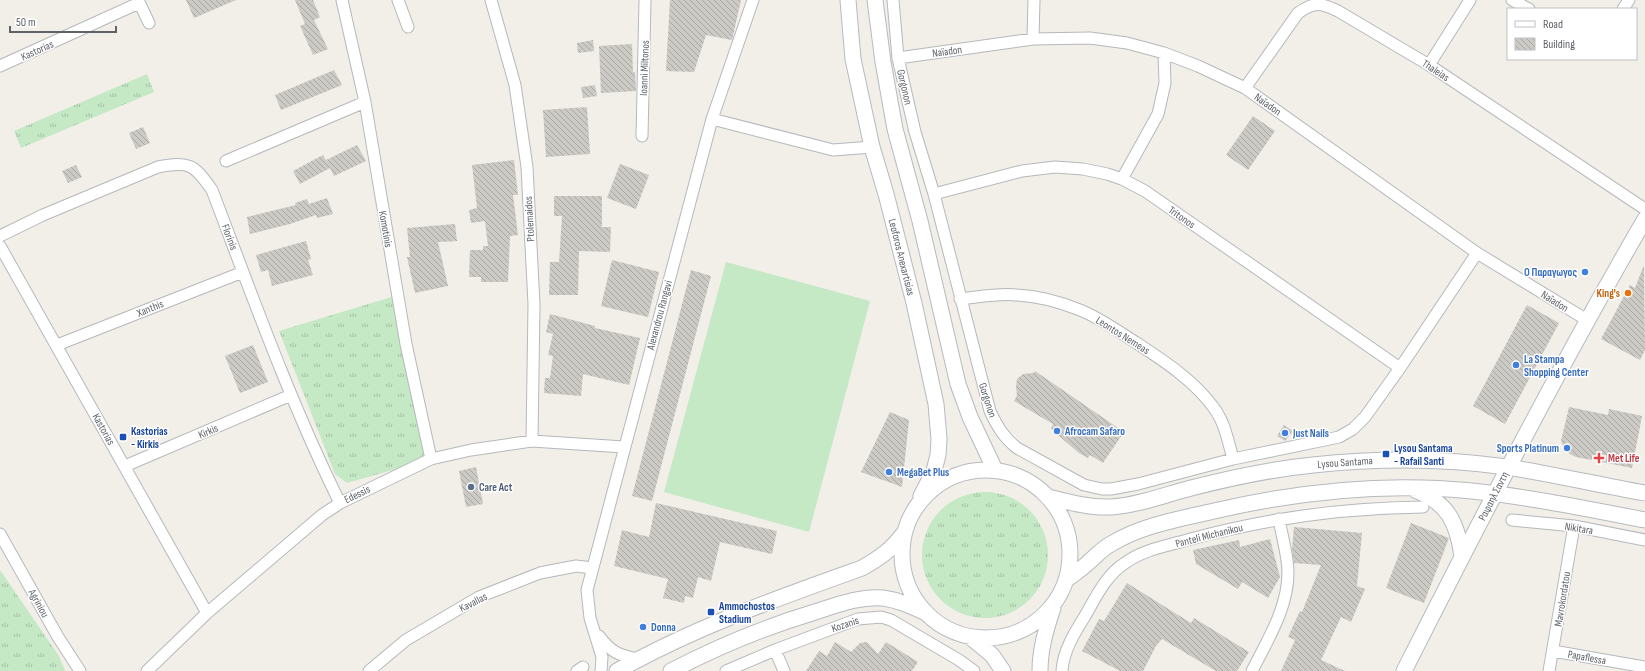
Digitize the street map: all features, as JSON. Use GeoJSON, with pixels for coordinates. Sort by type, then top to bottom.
{"type":"FeatureCollection","features":[{"type":"Feature","properties":{"kind":"main road","name":"Leoforos Anexartisias"},"geometry":{"type":"LineString","coordinates":[[848,0],[854,59],[872,147],[886,194],[914,303],[938,422],[938,455],[934,471],[913,511]]}},
{"type":"Feature","properties":{"kind":"main road"},"geometry":{"type":"LineString","coordinates":[[875,0],[883,62],[895,129],[920,222],[958,384],[970,417],[995,470]]}},
{"type":"Feature","properties":{"kind":"main road","name":"Ραφαηλ Σαντη"},"geometry":{"type":"LineString","coordinates":[[1404,671],[1462,556],[1496,494],[1508,467],[1587,320],[1645,219]]}},
{"type":"Feature","properties":{"kind":"main road","name":"Lysou Santama"},"geometry":{"type":"LineString","coordinates":[[1048,498],[1094,507],[1110,507],[1128,505],[1240,477],[1311,465],[1343,462],[1417,460],[1463,462],[1508,467],[1645,493]]}},
{"type":"Feature","properties":{"kind":"main road"},"geometry":{"type":"LineString","coordinates":[[617,671],[637,659],[730,616],[862,568],[893,548],[905,530],[913,511],[927,494],[947,480],[970,472],[995,470],[1014,475],[1033,484],[1048,498],[1061,516],[1068,536],[1070,558],[1066,580],[1054,606],[1042,644],[1040,671]]}},
{"type":"Feature","properties":{"kind":"main road"},"geometry":{"type":"LineString","coordinates":[[1408,487],[1428,495],[1445,508],[1458,532],[1462,556]]}},
{"type":"Feature","properties":{"kind":"main road"},"geometry":{"type":"LineString","coordinates":[[1066,580],[1111,544],[1126,536],[1159,524],[1287,496],[1346,489],[1408,487],[1466,490],[1538,500],[1645,520]]}},
{"type":"Feature","properties":{"kind":"main road"},"geometry":{"type":"LineString","coordinates":[[905,530],[902,552],[904,574],[913,595],[926,613]]}},
{"type":"Feature","properties":{"kind":"main road"},"geometry":{"type":"LineString","coordinates":[[671,671],[708,653],[789,620],[854,600],[869,598],[889,599],[909,605],[926,613],[946,629],[970,638],[992,655],[1003,671]]}},
{"type":"Feature","properties":{"kind":"main road"},"geometry":{"type":"LineString","coordinates":[[970,638],[994,639],[1017,633],[1037,622],[1054,606]]}},
{"type":"Feature","properties":{"kind":"street","name":"Komotinis"},"geometry":{"type":"LineString","coordinates":[[342,0],[365,102],[406,344],[431,459]]}},
{"type":"Feature","properties":{"kind":"street"},"geometry":{"type":"LineString","coordinates":[[398,0],[408,27]]}},
{"type":"Feature","properties":{"kind":"street","name":"Ptolemaidos"},"geometry":{"type":"LineString","coordinates":[[491,0],[515,85],[526,167],[534,304],[532,441]]}},
{"type":"Feature","properties":{"kind":"street","name":"Ioanni Miltonos"},"geometry":{"type":"LineString","coordinates":[[642,136],[645,0]]}},
{"type":"Feature","properties":{"kind":"street","name":"Alexandrou Rangavi"},"geometry":{"type":"LineString","coordinates":[[601,671],[602,656],[596,633],[590,618],[587,590],[712,120],[753,0]]}},
{"type":"Feature","properties":{"kind":"street","name":"Gorgonon"},"geometry":{"type":"LineString","coordinates":[[893,0],[898,58],[915,132],[934,194],[990,411],[1004,436],[1017,448],[1084,485],[1102,489],[1133,486],[1233,459],[1330,440],[1346,434],[1365,417],[1400,368],[1477,253]]}},
{"type":"Feature","properties":{"kind":"street"},"geometry":{"type":"LineString","coordinates":[[1033,39],[1034,0]]}},
{"type":"Feature","properties":{"kind":"street"},"geometry":{"type":"LineString","coordinates":[[1429,65],[1470,0]]}},
{"type":"Feature","properties":{"kind":"street"},"geometry":{"type":"LineString","coordinates":[[1512,0],[1527,8]]}},
{"type":"Feature","properties":{"kind":"street","name":"Kastorias"},"geometry":{"type":"LineString","coordinates":[[0,66],[138,1],[149,23]]}},
{"type":"Feature","properties":{"kind":"street","name":"Thaleias"},"geometry":{"type":"LineString","coordinates":[[1245,88],[1298,13],[1308,6],[1317,4],[1338,11],[1429,65],[1645,209]]}},
{"type":"Feature","properties":{"kind":"street","name":"Naïadon"},"geometry":{"type":"LineString","coordinates":[[898,58],[1033,39],[1090,38],[1127,43],[1164,53],[1198,66],[1245,88],[1477,253],[1587,320]]}},
{"type":"Feature","properties":{"kind":"street"},"geometry":{"type":"LineString","coordinates":[[1122,179],[1158,114],[1165,83],[1164,53]]}},
{"type":"Feature","properties":{"kind":"street"},"geometry":{"type":"LineString","coordinates":[[226,161],[365,102]]}},
{"type":"Feature","properties":{"kind":"street"},"geometry":{"type":"LineString","coordinates":[[712,120],[833,150],[872,147]]}},
{"type":"Feature","properties":{"kind":"street","name":"Florinis"},"geometry":{"type":"LineString","coordinates":[[0,236],[43,215],[158,167],[175,164],[190,166],[201,174],[212,190],[291,395],[320,463],[340,503]]}},
{"type":"Feature","properties":{"kind":"street","name":"Tritonos"},"geometry":{"type":"LineString","coordinates":[[934,194],[1022,171],[1055,167],[1083,169],[1122,179],[1145,192],[1400,368]]}},
{"type":"Feature","properties":{"kind":"street","name":"Kastorias"},"geometry":{"type":"LineString","coordinates":[[0,246],[207,612]]}},
{"type":"Feature","properties":{"kind":"street","name":"Xanthis"},"geometry":{"type":"LineString","coordinates":[[57,345],[243,272]]}},
{"type":"Feature","properties":{"kind":"street","name":"Leontos Nemeas"},"geometry":{"type":"LineString","coordinates":[[960,299],[994,294],[1039,298],[1080,310],[1109,324],[1173,368],[1205,398],[1220,418],[1225,429],[1233,459]]}},
{"type":"Feature","properties":{"kind":"street","name":"Kirkis"},"geometry":{"type":"LineString","coordinates":[[125,466],[291,395]]}},
{"type":"Feature","properties":{"kind":"street","name":"Edessis"},"geometry":{"type":"LineString","coordinates":[[147,671],[207,612],[322,515],[340,503],[431,459],[471,450],[532,441],[624,447]]}},
{"type":"Feature","properties":{"kind":"street","name":"Panteli Michanikou"},"geometry":{"type":"LineString","coordinates":[[1062,671],[1065,655],[1075,633],[1108,578],[1124,563],[1157,548],[1235,527],[1317,513],[1423,507]]}},
{"type":"Feature","properties":{"kind":"street"},"geometry":{"type":"LineString","coordinates":[[1252,671],[1282,607],[1288,584],[1287,563],[1279,519]]}},
{"type":"Feature","properties":{"kind":"street","name":"Nikitara"},"geometry":{"type":"LineString","coordinates":[[1512,520],[1574,526],[1645,540]]}},
{"type":"Feature","properties":{"kind":"street","name":"Mavrokordatou"},"geometry":{"type":"LineString","coordinates":[[1550,671],[1574,526]]}},
{"type":"Feature","properties":{"kind":"street","name":"Agriniou"},"geometry":{"type":"LineString","coordinates":[[0,534],[58,637],[80,671]]}},
{"type":"Feature","properties":{"kind":"street","name":"Kavallas"},"geometry":{"type":"LineString","coordinates":[[369,671],[406,640],[479,597],[540,573],[576,566],[592,568]]}},
{"type":"Feature","properties":{"kind":"street","name":"Kozanis"},"geometry":{"type":"LineString","coordinates":[[726,671],[774,650],[858,619],[881,618],[900,624],[959,660],[974,671]]}},
{"type":"Feature","properties":{"kind":"street","name":"Alexandrou Rangavi"},"geometry":{"type":"LineString","coordinates":[[596,633],[614,653],[637,659]]}},
{"type":"Feature","properties":{"kind":"street"},"geometry":{"type":"LineString","coordinates":[[774,650],[784,671]]}},
{"type":"Feature","properties":{"kind":"street","name":"Papaflessa"},"geometry":{"type":"LineString","coordinates":[[1553,651],[1645,667]]}},
{"type":"Feature","properties":{"kind":"green space"},"geometry":{"type":"Polygon","coordinates":[[[147,74],[154,92],[21,148],[14,131],[147,74]]]}},
{"type":"Feature","properties":{"kind":"green space"},"geometry":{"type":"Polygon","coordinates":[[[726,262],[870,301],[809,532],[664,492],[726,262]]]}},
{"type":"Feature","properties":{"kind":"green space"},"geometry":{"type":"Polygon","coordinates":[[[398,295],[431,459],[347,483],[335,474],[279,331],[398,295]]]}},
{"type":"Feature","properties":{"kind":"green space"},"geometry":{"type":"Polygon","coordinates":[[[991,492],[1015,499],[1030,510],[1041,525],[1047,543],[1047,567],[1041,585],[1030,600],[1015,611],[997,617],[979,618],[955,611],[940,600],[929,585],[923,567],[922,549],[929,525],[940,510],[955,499],[973,493],[991,492]]]}},
{"type":"Feature","properties":{"kind":"green space"},"geometry":{"type":"Polygon","coordinates":[[[0,570],[59,656],[65,671],[0,671],[0,570]]]}},
{"type":"Feature","properties":{"kind":"building"},"geometry":{"type":"Polygon","coordinates":[[[186,0],[236,0],[194,18],[186,0]]]}},
{"type":"Feature","properties":{"kind":"building"},"geometry":{"type":"Polygon","coordinates":[[[295,0],[313,0],[320,17],[314,20],[328,49],[313,55],[300,26],[305,24],[295,0]]]}},
{"type":"Feature","properties":{"kind":"building"},"geometry":{"type":"Polygon","coordinates":[[[670,0],[741,0],[732,40],[706,35],[694,72],[666,71],[670,0]]]}},
{"type":"Feature","properties":{"kind":"building"},"geometry":{"type":"Polygon","coordinates":[[[593,40],[594,51],[578,53],[577,43],[593,40]]]}},
{"type":"Feature","properties":{"kind":"building"},"geometry":{"type":"Polygon","coordinates":[[[632,44],[633,72],[635,72],[636,91],[601,93],[599,46],[632,44]]]}},
{"type":"Feature","properties":{"kind":"building"},"geometry":{"type":"Polygon","coordinates":[[[334,70],[342,85],[281,110],[275,95],[334,70]]]}},
{"type":"Feature","properties":{"kind":"building"},"geometry":{"type":"Polygon","coordinates":[[[595,85],[597,96],[583,98],[581,87],[595,85]]]}},
{"type":"Feature","properties":{"kind":"building"},"geometry":{"type":"Polygon","coordinates":[[[587,107],[590,154],[546,157],[543,110],[587,107]]]}},
{"type":"Feature","properties":{"kind":"building"},"geometry":{"type":"Polygon","coordinates":[[[1253,116],[1275,131],[1248,170],[1226,155],[1253,116]]]}},
{"type":"Feature","properties":{"kind":"building"},"geometry":{"type":"Polygon","coordinates":[[[143,127],[150,143],[136,149],[129,133],[143,127]]]}},
{"type":"Feature","properties":{"kind":"building"},"geometry":{"type":"Polygon","coordinates":[[[357,145],[366,161],[334,176],[326,160],[357,145]]]}},
{"type":"Feature","properties":{"kind":"building"},"geometry":{"type":"Polygon","coordinates":[[[323,155],[330,168],[300,184],[293,171],[323,155]]]}},
{"type":"Feature","properties":{"kind":"building"},"geometry":{"type":"Polygon","coordinates":[[[514,160],[518,195],[513,195],[518,235],[510,236],[508,282],[481,282],[481,277],[469,277],[470,250],[483,250],[483,246],[488,246],[485,221],[471,223],[469,210],[477,208],[472,165],[514,160]]]}},
{"type":"Feature","properties":{"kind":"building"},"geometry":{"type":"Polygon","coordinates":[[[620,164],[649,175],[636,209],[607,198],[620,164]]]}},
{"type":"Feature","properties":{"kind":"building"},"geometry":{"type":"Polygon","coordinates":[[[76,165],[82,177],[68,183],[62,171],[76,165]]]}},
{"type":"Feature","properties":{"kind":"building"},"geometry":{"type":"Polygon","coordinates":[[[554,196],[602,196],[602,227],[611,227],[610,252],[579,251],[578,295],[549,295],[550,262],[559,262],[562,216],[554,216],[554,196]]]}},
{"type":"Feature","properties":{"kind":"building"},"geometry":{"type":"Polygon","coordinates":[[[327,198],[333,214],[317,218],[316,215],[290,224],[250,234],[247,217],[296,205],[295,203],[307,199],[309,204],[327,198]]]}},
{"type":"Feature","properties":{"kind":"building"},"geometry":{"type":"Polygon","coordinates":[[[455,224],[457,241],[438,242],[448,286],[415,293],[407,257],[410,257],[407,228],[455,224]]]}},
{"type":"Feature","properties":{"kind":"building"},"geometry":{"type":"Polygon","coordinates":[[[306,241],[311,259],[308,260],[313,275],[272,286],[268,270],[261,272],[256,255],[306,241]]]}},
{"type":"Feature","properties":{"kind":"building"},"geometry":{"type":"Polygon","coordinates":[[[612,260],[659,272],[648,317],[601,306],[612,260]]]}},
{"type":"Feature","properties":{"kind":"building"},"geometry":{"type":"Polygon","coordinates":[[[1644,265],[1645,350],[1640,360],[1601,339],[1630,285],[1635,288],[1644,265]]]}},
{"type":"Feature","properties":{"kind":"building"},"geometry":{"type":"Polygon","coordinates":[[[691,270],[711,276],[652,501],[632,496],[691,270]]]}},
{"type":"Feature","properties":{"kind":"building","name":"La Stampa Shopping Center"},"geometry":{"type":"Polygon","coordinates":[[[1527,305],[1559,323],[1505,424],[1473,406],[1527,305]]]}},
{"type":"Feature","properties":{"kind":"building"},"geometry":{"type":"Polygon","coordinates":[[[550,314],[595,326],[595,328],[640,338],[629,385],[583,374],[581,396],[544,393],[545,378],[550,378],[553,356],[548,355],[553,334],[546,332],[550,314]]]}},
{"type":"Feature","properties":{"kind":"building"},"geometry":{"type":"Polygon","coordinates":[[[253,345],[268,382],[240,393],[225,356],[253,345]]]}},
{"type":"Feature","properties":{"kind":"building"},"geometry":{"type":"Polygon","coordinates":[[[1035,371],[1124,432],[1103,463],[1090,455],[1088,458],[1079,453],[1051,429],[1053,424],[1014,401],[1017,395],[1017,379],[1023,374],[1033,373],[1035,371]]]}},
{"type":"Feature","properties":{"kind":"building"},"geometry":{"type":"Polygon","coordinates":[[[1569,407],[1608,415],[1609,409],[1642,416],[1632,468],[1576,457],[1570,454],[1563,446],[1561,441],[1569,407]]]}},
{"type":"Feature","properties":{"kind":"building"},"geometry":{"type":"Polygon","coordinates":[[[890,412],[909,420],[902,487],[861,472],[890,412]]]}},
{"type":"Feature","properties":{"kind":"building","name":"Just Nails"},"geometry":{"type":"Polygon","coordinates":[[[1284,425],[1293,431],[1285,441],[1277,436],[1284,425]]]}},
{"type":"Feature","properties":{"kind":"building","name":"Care Act"},"geometry":{"type":"Polygon","coordinates":[[[476,467],[483,504],[466,507],[459,471],[476,467]]]}},
{"type":"Feature","properties":{"kind":"building"},"geometry":{"type":"Polygon","coordinates":[[[656,503],[777,531],[772,554],[720,542],[711,581],[698,577],[693,598],[685,596],[684,603],[663,598],[668,579],[614,566],[622,530],[649,537],[656,503]]]}},
{"type":"Feature","properties":{"kind":"building"},"geometry":{"type":"Polygon","coordinates":[[[1411,523],[1449,538],[1424,603],[1386,588],[1411,523]]]}},
{"type":"Feature","properties":{"kind":"building"},"geometry":{"type":"Polygon","coordinates":[[[1294,527],[1362,533],[1357,586],[1365,589],[1351,622],[1341,617],[1321,660],[1345,671],[1281,671],[1295,640],[1288,637],[1300,611],[1302,612],[1321,565],[1294,563],[1292,550],[1294,527]]]}},
{"type":"Feature","properties":{"kind":"building"},"geometry":{"type":"Polygon","coordinates":[[[1270,539],[1280,577],[1268,598],[1242,582],[1238,589],[1196,564],[1193,550],[1239,540],[1240,547],[1270,539]]]}},
{"type":"Feature","properties":{"kind":"building"},"geometry":{"type":"Polygon","coordinates":[[[1127,583],[1191,623],[1194,618],[1249,652],[1237,671],[1216,671],[1162,639],[1156,646],[1143,671],[1120,671],[1082,651],[1099,619],[1104,621],[1127,583]]]}},
{"type":"Feature","properties":{"kind":"building"},"geometry":{"type":"Polygon","coordinates":[[[835,642],[851,652],[860,643],[867,642],[878,654],[886,642],[918,662],[912,671],[806,671],[819,651],[827,656],[835,642]]]}},
{"type":"Feature","properties":{"kind":"place","name":"Ο Παραγωγος"},"geometry":{"type":"Point","coordinates":[1585,272]}},
{"type":"Feature","properties":{"kind":"place","name":"King's"},"geometry":{"type":"Point","coordinates":[1628,293]}},
{"type":"Feature","properties":{"kind":"place","name":"La Stampa Shopping Center"},"geometry":{"type":"Point","coordinates":[1516,365]}},
{"type":"Feature","properties":{"kind":"place","name":"Afrocam Safaro"},"geometry":{"type":"Point","coordinates":[1057,431]}},
{"type":"Feature","properties":{"kind":"place","name":"Just Nails"},"geometry":{"type":"Point","coordinates":[1285,433]}},
{"type":"Feature","properties":{"kind":"place","name":"Kastorias - Kirkis"},"geometry":{"type":"Point","coordinates":[123,437]}},
{"type":"Feature","properties":{"kind":"place","name":"Sports Platinum"},"geometry":{"type":"Point","coordinates":[1567,448]}},
{"type":"Feature","properties":{"kind":"place","name":"Lysou Santama - Rafail Santi"},"geometry":{"type":"Point","coordinates":[1386,454]}},
{"type":"Feature","properties":{"kind":"place","name":"Met Life"},"geometry":{"type":"Point","coordinates":[1599,458]}},
{"type":"Feature","properties":{"kind":"place","name":"MegaBet Plus"},"geometry":{"type":"Point","coordinates":[889,472]}},
{"type":"Feature","properties":{"kind":"place","name":"Care Act"},"geometry":{"type":"Point","coordinates":[471,487]}},
{"type":"Feature","properties":{"kind":"place","name":"Ammochostos Stadium"},"geometry":{"type":"Point","coordinates":[711,612]}},
{"type":"Feature","properties":{"kind":"place","name":"Donna"},"geometry":{"type":"Point","coordinates":[643,627]}}]}
